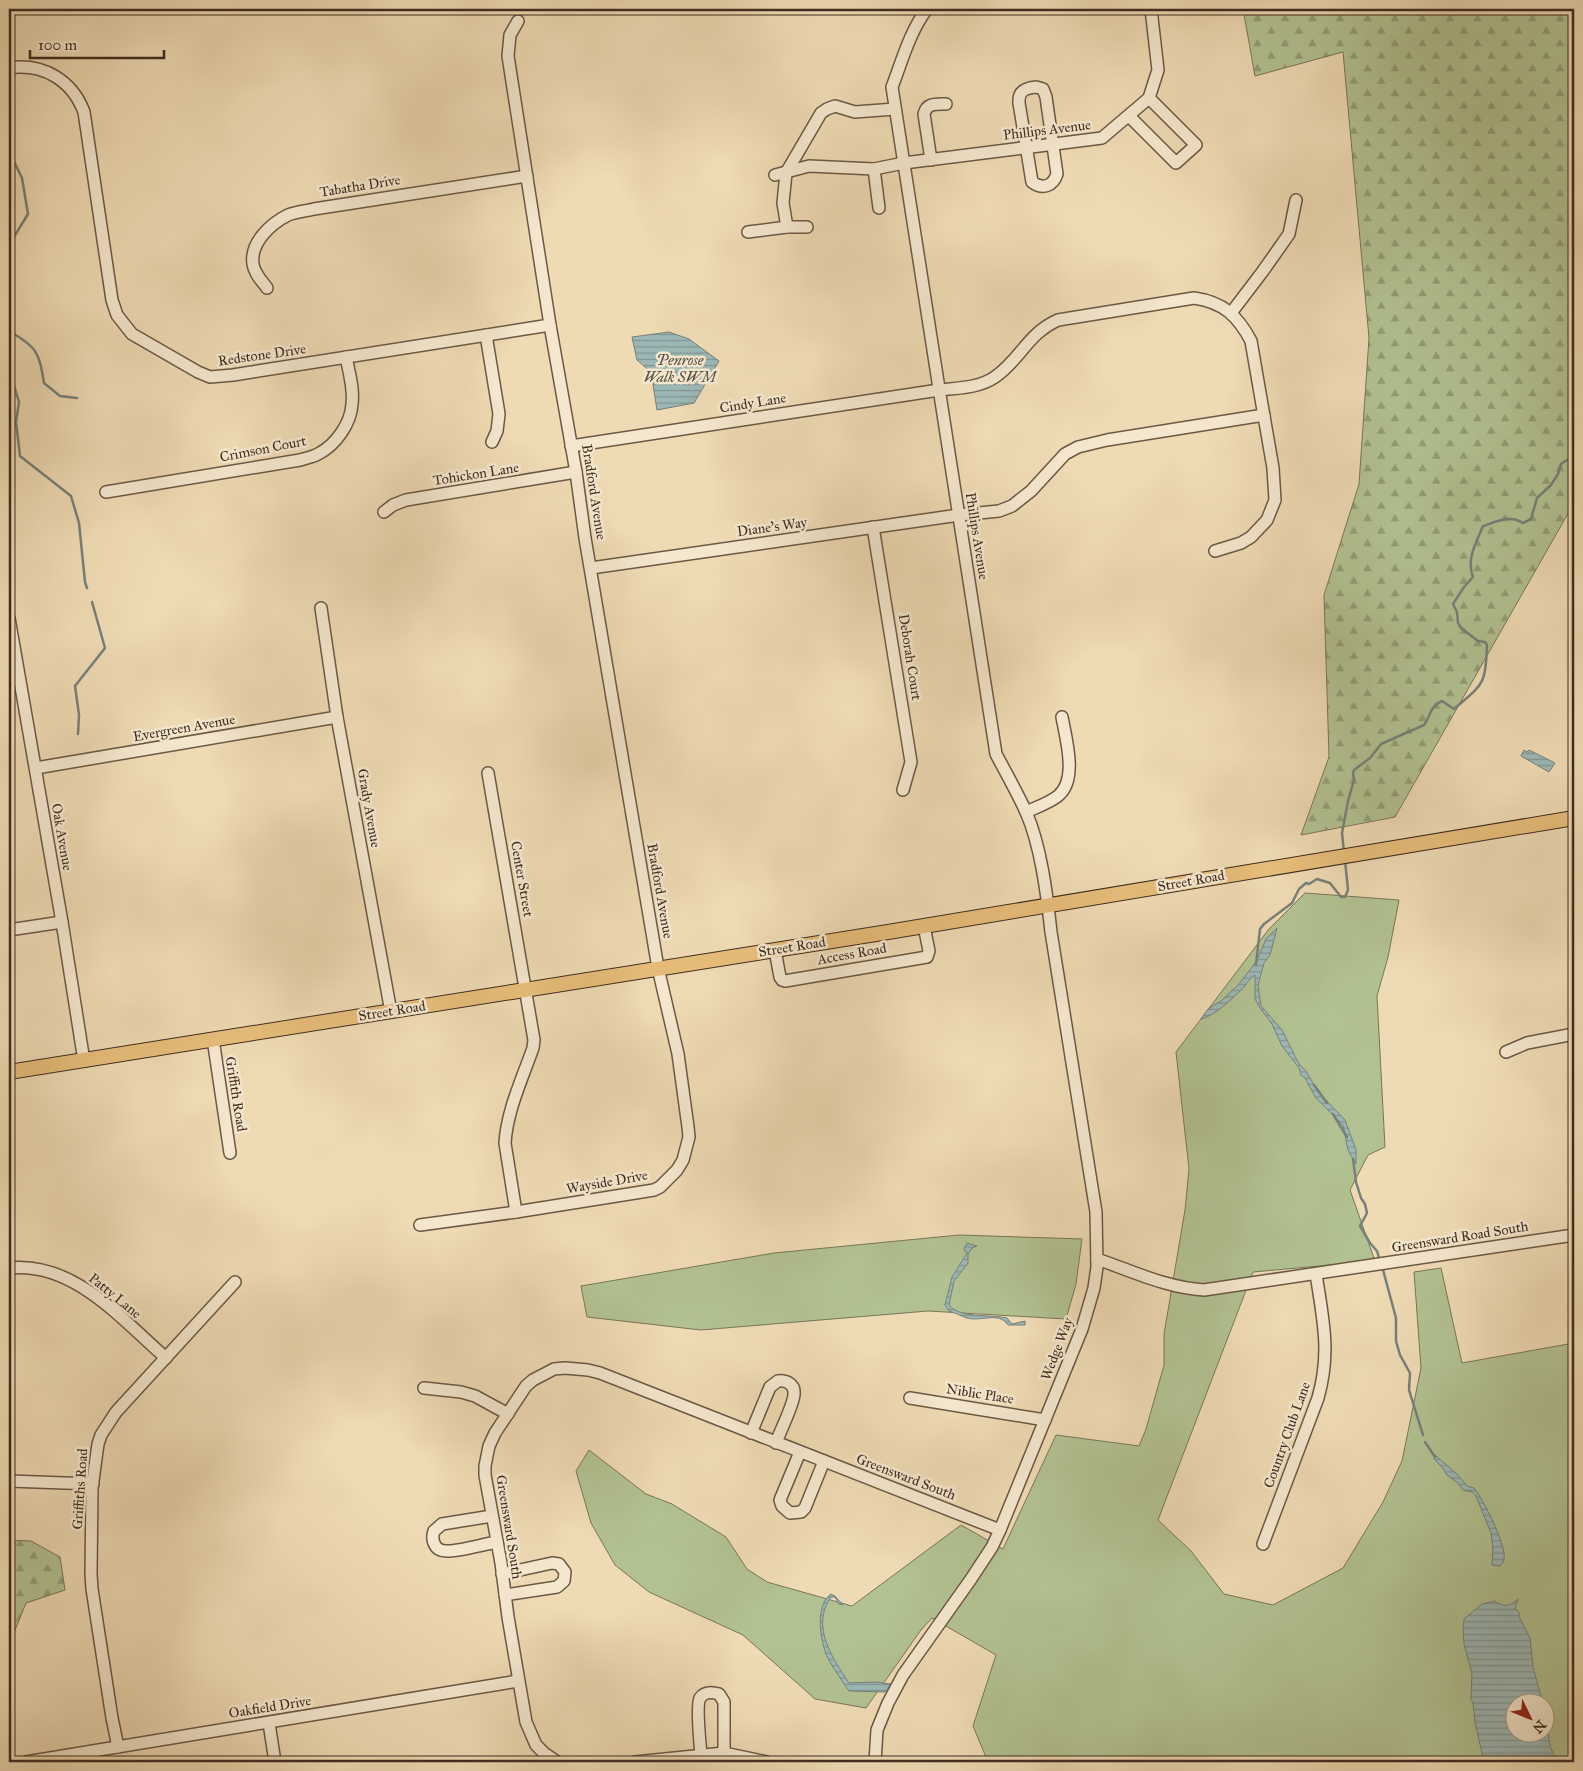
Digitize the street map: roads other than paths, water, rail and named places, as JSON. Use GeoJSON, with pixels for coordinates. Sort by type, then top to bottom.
{"type":"FeatureCollection","features":[{"type":"Feature","properties":{"kind":"main road","name":"Street Road"},"geometry":{"type":"LineString","coordinates":[[9,1072],[924,926],[1574,818]]}},
{"type":"Feature","properties":{"kind":"street","name":"Phillips Avenue"},"geometry":{"type":"LineString","coordinates":[[927,9],[912,36],[892,87],[996,754],[1026,812],[1035,837],[1048,905]]}},
{"type":"Feature","properties":{"kind":"street"},"geometry":{"type":"LineString","coordinates":[[1129,116],[1176,164],[1196,145],[1149,98],[1158,70],[1151,9]]}},
{"type":"Feature","properties":{"kind":"street","name":"Bradford Avenue"},"geometry":{"type":"LineString","coordinates":[[518,21],[510,35],[508,56],[550,325],[658,968]]}},
{"type":"Feature","properties":{"kind":"street","name":"Redstone Drive"},"geometry":{"type":"LineString","coordinates":[[9,68],[22,66],[45,71],[60,78],[78,98],[84,112],[112,300],[117,315],[132,334],[198,372],[210,377],[233,375],[550,325]]}},
{"type":"Feature","properties":{"kind":"street"},"geometry":{"type":"LineString","coordinates":[[1036,87],[1043,89],[1046,97],[1052,145],[1058,174],[1055,181],[1050,185],[1037,186],[1032,182],[1018,97],[1027,88],[1036,87]]}},
{"type":"Feature","properties":{"kind":"street","name":"Phillips Avenue"},"geometry":{"type":"LineString","coordinates":[[904,163],[1102,138],[1149,98]]}},
{"type":"Feature","properties":{"kind":"street"},"geometry":{"type":"LineString","coordinates":[[931,160],[924,114],[925,108],[930,104],[946,104]]}},
{"type":"Feature","properties":{"kind":"street"},"geometry":{"type":"LineString","coordinates":[[786,227],[780,174],[820,113],[836,106],[855,112],[895,109]]}},
{"type":"Feature","properties":{"kind":"street"},"geometry":{"type":"LineString","coordinates":[[780,174],[809,166],[874,169],[904,163]]}},
{"type":"Feature","properties":{"kind":"street"},"geometry":{"type":"LineString","coordinates":[[874,169],[879,208]]}},
{"type":"Feature","properties":{"kind":"street","name":"Tabatha Drive"},"geometry":{"type":"LineString","coordinates":[[267,288],[253,266],[254,253],[263,234],[290,214],[314,208],[527,176]]}},
{"type":"Feature","properties":{"kind":"street"},"geometry":{"type":"LineString","coordinates":[[1230,313],[1263,272],[1289,234],[1296,200]]}},
{"type":"Feature","properties":{"kind":"street"},"geometry":{"type":"LineString","coordinates":[[748,232],[786,227],[807,227]]}},
{"type":"Feature","properties":{"kind":"street","name":"Cindy Lane"},"geometry":{"type":"LineString","coordinates":[[571,446],[967,387],[983,383],[995,377],[1037,332],[1045,325],[1058,320],[1194,298],[1208,300],[1230,313],[1242,324],[1251,341],[1273,468],[1274,500],[1267,520],[1251,537],[1241,543],[1215,551]]}},
{"type":"Feature","properties":{"kind":"street"},"geometry":{"type":"LineString","coordinates":[[486,335],[500,414],[498,431],[492,442]]}},
{"type":"Feature","properties":{"kind":"street","name":"Crimson Court"},"geometry":{"type":"LineString","coordinates":[[106,492],[300,460],[319,454],[337,438],[350,415],[352,395],[346,357]]}},
{"type":"Feature","properties":{"kind":"street","name":"Diane's Way"},"geometry":{"type":"LineString","coordinates":[[590,568],[958,515],[999,512],[1012,506],[1031,491],[1065,454],[1078,447],[1107,440],[1264,415]]}},
{"type":"Feature","properties":{"kind":"street","name":"Tohickon Lane"},"geometry":{"type":"LineString","coordinates":[[384,512],[393,505],[406,500],[576,472]]}},
{"type":"Feature","properties":{"kind":"street","name":"Deborah Court"},"geometry":{"type":"LineString","coordinates":[[874,527],[911,762],[903,790]]}},
{"type":"Feature","properties":{"kind":"street","name":"Grady Avenue"},"geometry":{"type":"LineString","coordinates":[[321,608],[337,717],[391,1012]]}},
{"type":"Feature","properties":{"kind":"street","name":"Oak Avenue"},"geometry":{"type":"LineString","coordinates":[[9,618],[36,768],[84,1061]]}},
{"type":"Feature","properties":{"kind":"street","name":"Evergreen Avenue"},"geometry":{"type":"LineString","coordinates":[[36,768],[337,717]]}},
{"type":"Feature","properties":{"kind":"street"},"geometry":{"type":"LineString","coordinates":[[1026,812],[1060,795],[1067,783],[1069,770],[1068,754],[1062,717]]}},
{"type":"Feature","properties":{"kind":"street","name":"Center Street"},"geometry":{"type":"LineString","coordinates":[[488,773],[534,1040],[509,1118],[505,1144],[516,1212]]}},
{"type":"Feature","properties":{"kind":"street","name":"Wedge Way"},"geometry":{"type":"LineString","coordinates":[[875,1762],[878,1724],[894,1690],[982,1563],[1000,1530],[1082,1330],[1094,1288],[1097,1259],[1096,1212],[1048,905]]}},
{"type":"Feature","properties":{"kind":"street"},"geometry":{"type":"LineString","coordinates":[[9,930],[62,922]]}},
{"type":"Feature","properties":{"kind":"street","name":"Access Road"},"geometry":{"type":"LineString","coordinates":[[775,950],[780,977],[785,981],[927,956],[929,951],[924,926]]}},
{"type":"Feature","properties":{"kind":"street","name":"Wayside Drive"},"geometry":{"type":"LineString","coordinates":[[420,1225],[654,1190],[660,1187],[677,1170],[688,1142],[688,1127],[678,1054],[658,968]]}},
{"type":"Feature","properties":{"kind":"street"},"geometry":{"type":"LineString","coordinates":[[1506,1052],[1527,1043],[1574,1034]]}},
{"type":"Feature","properties":{"kind":"street","name":"Griffith Road"},"geometry":{"type":"LineString","coordinates":[[213,1039],[230,1153]]}},
{"type":"Feature","properties":{"kind":"street","name":"Greensward Road South"},"geometry":{"type":"LineString","coordinates":[[1097,1259],[1165,1283],[1193,1289],[1214,1289],[1574,1235]]}},
{"type":"Feature","properties":{"kind":"street","name":"Patty Lane"},"geometry":{"type":"LineString","coordinates":[[9,1268],[40,1269],[73,1281],[95,1296],[166,1358]]}},
{"type":"Feature","properties":{"kind":"street","name":"Country Club Lane"},"geometry":{"type":"LineString","coordinates":[[1263,1544],[1323,1380],[1326,1362],[1324,1328],[1316,1274]]}},
{"type":"Feature","properties":{"kind":"street","name":"Griffiths Road"},"geometry":{"type":"LineString","coordinates":[[118,1747],[92,1589],[93,1484],[98,1444],[101,1435],[116,1412],[235,1282]]}},
{"type":"Feature","properties":{"kind":"street","name":"Greensward South"},"geometry":{"type":"LineString","coordinates":[[558,1762],[544,1753],[531,1736],[526,1722],[485,1475],[487,1455],[495,1433],[526,1386],[554,1369],[576,1368],[600,1373],[776,1442]]}},
{"type":"Feature","properties":{"kind":"street"},"geometry":{"type":"LineString","coordinates":[[751,1433],[770,1387],[778,1381],[788,1382],[792,1386],[794,1395],[776,1442],[800,1452],[780,1500],[782,1506],[790,1513],[796,1514],[805,1508],[824,1461]]}},
{"type":"Feature","properties":{"kind":"street"},"geometry":{"type":"LineString","coordinates":[[424,1388],[461,1392],[475,1396],[508,1414]]}},
{"type":"Feature","properties":{"kind":"street","name":"Niblic Place"},"geometry":{"type":"LineString","coordinates":[[910,1398],[1045,1420]]}},
{"type":"Feature","properties":{"kind":"street","name":"Greensward South"},"geometry":{"type":"LineString","coordinates":[[800,1452],[1000,1530]]}},
{"type":"Feature","properties":{"kind":"street"},"geometry":{"type":"LineString","coordinates":[[9,1481],[93,1484]]}},
{"type":"Feature","properties":{"kind":"street"},"geometry":{"type":"LineString","coordinates":[[492,1516],[442,1524],[434,1531],[433,1541],[436,1547],[446,1552],[497,1542]]}},
{"type":"Feature","properties":{"kind":"street"},"geometry":{"type":"LineString","coordinates":[[502,1574],[554,1563],[559,1564],[565,1572],[564,1581],[557,1588],[505,1595]]}},
{"type":"Feature","properties":{"kind":"street","name":"Oakfield Drive"},"geometry":{"type":"LineString","coordinates":[[26,1762],[518,1682]]}},
{"type":"Feature","properties":{"kind":"street"},"geometry":{"type":"LineString","coordinates":[[700,1754],[698,1703],[704,1694],[708,1692],[718,1694],[724,1702],[724,1753]]}},
{"type":"Feature","properties":{"kind":"street"},"geometry":{"type":"LineString","coordinates":[[268,1724],[275,1762]]}},
{"type":"Feature","properties":{"kind":"street"},"geometry":{"type":"LineString","coordinates":[[636,1762],[724,1753],[737,1754],[768,1762]]}},
{"type":"Feature","properties":{"kind":"water","name":"Penrose Walk SWM"},"geometry":{"type":"Polygon","coordinates":[[[669,332],[689,339],[719,361],[694,403],[657,410],[651,372],[637,360],[632,337],[669,332]]]}},
{"type":"Feature","properties":{"kind":"water"},"geometry":{"type":"Polygon","coordinates":[[[1524,750],[1527,752],[1529,750],[1555,763],[1549,772],[1521,756],[1524,750]]]}},
{"type":"Feature","properties":{"kind":"water"},"geometry":{"type":"Polygon","coordinates":[[[1277,928],[1270,955],[1264,963],[1258,985],[1261,1006],[1282,1030],[1299,1064],[1306,1071],[1318,1092],[1345,1120],[1356,1150],[1356,1164],[1348,1150],[1343,1125],[1316,1098],[1306,1079],[1301,1075],[1299,1068],[1282,1046],[1272,1024],[1255,999],[1255,975],[1224,1006],[1201,1019],[1208,1009],[1221,1001],[1239,984],[1256,962],[1266,939],[1277,928]]]}},
{"type":"Feature","properties":{"kind":"water"},"geometry":{"type":"Polygon","coordinates":[[[967,1243],[977,1246],[972,1248],[968,1254],[968,1263],[954,1281],[949,1305],[960,1312],[1007,1318],[1012,1324],[1025,1321],[1025,1325],[1008,1325],[1004,1321],[995,1318],[972,1319],[949,1311],[945,1305],[952,1277],[967,1253],[964,1249],[967,1243]]]}},
{"type":"Feature","properties":{"kind":"water"},"geometry":{"type":"Polygon","coordinates":[[[1435,1455],[1458,1475],[1467,1486],[1474,1488],[1483,1502],[1502,1544],[1504,1560],[1500,1566],[1492,1565],[1491,1533],[1476,1496],[1472,1492],[1463,1490],[1458,1483],[1447,1475],[1434,1459],[1435,1455]]]}},
{"type":"Feature","properties":{"kind":"water"},"geometry":{"type":"Polygon","coordinates":[[[831,1594],[835,1596],[843,1605],[839,1604],[835,1597],[831,1597],[825,1608],[823,1619],[823,1631],[826,1642],[836,1664],[849,1683],[876,1682],[891,1684],[885,1692],[849,1691],[830,1663],[824,1647],[820,1622],[823,1606],[831,1594]]]}},
{"type":"Feature","properties":{"kind":"water"},"geometry":{"type":"Polygon","coordinates":[[[1518,1599],[1515,1609],[1519,1612],[1519,1617],[1530,1638],[1533,1667],[1540,1694],[1506,1694],[1506,1744],[1550,1744],[1557,1762],[1484,1762],[1471,1699],[1472,1674],[1464,1644],[1464,1619],[1482,1604],[1494,1601],[1506,1605],[1512,1604],[1518,1599]]]}},
{"type":"Feature","properties":{"kind":"waterway"},"geometry":{"type":"LineString","coordinates":[[9,151],[22,178],[28,214],[9,245]]}},
{"type":"Feature","properties":{"kind":"waterway"},"geometry":{"type":"LineString","coordinates":[[9,253],[11,269],[9,300]]}},
{"type":"Feature","properties":{"kind":"waterway"},"geometry":{"type":"LineString","coordinates":[[9,331],[26,342],[35,351],[44,383],[60,396],[77,398]]}},
{"type":"Feature","properties":{"kind":"waterway"},"geometry":{"type":"LineString","coordinates":[[9,353],[13,382],[19,402],[16,422],[20,456],[71,496],[79,523],[87,588]]}},
{"type":"Feature","properties":{"kind":"waterway"},"geometry":{"type":"LineString","coordinates":[[1344,852],[1342,833],[1354,780],[1354,770],[1370,758],[1381,744],[1424,725],[1432,709],[1438,703],[1442,701],[1454,709],[1477,688],[1484,676],[1487,645],[1485,642],[1478,641],[1461,628],[1453,604],[1473,577],[1471,557],[1483,526],[1508,519],[1518,520],[1523,523],[1531,519],[1537,498],[1551,485],[1558,474],[1561,464],[1567,460],[1574,461]]}},
{"type":"Feature","properties":{"kind":"waterway"},"geometry":{"type":"LineString","coordinates":[[78,734],[79,715],[75,686],[105,648],[92,602]]}},
{"type":"Feature","properties":{"kind":"waterway"},"geometry":{"type":"LineString","coordinates":[[1256,964],[1260,929],[1292,903],[1299,889],[1306,883],[1309,884],[1317,879],[1330,883],[1341,897],[1345,897],[1348,890],[1345,860]]}},
{"type":"Feature","properties":{"kind":"waterway"},"geometry":{"type":"LineString","coordinates":[[1314,1085],[1327,1103]]}},
{"type":"Feature","properties":{"kind":"waterway"},"geometry":{"type":"LineString","coordinates":[[1333,1114],[1347,1137]]}},
{"type":"Feature","properties":{"kind":"waterway"},"geometry":{"type":"LineString","coordinates":[[1353,1159],[1356,1182],[1367,1213],[1360,1226],[1377,1251],[1380,1261]]}},
{"type":"Feature","properties":{"kind":"waterway"},"geometry":{"type":"LineString","coordinates":[[1382,1266],[1396,1318],[1396,1341],[1400,1355],[1410,1373],[1409,1390],[1423,1435]]}},
{"type":"Feature","properties":{"kind":"waterway"},"geometry":{"type":"LineString","coordinates":[[1425,1442],[1435,1457]]}}]}
